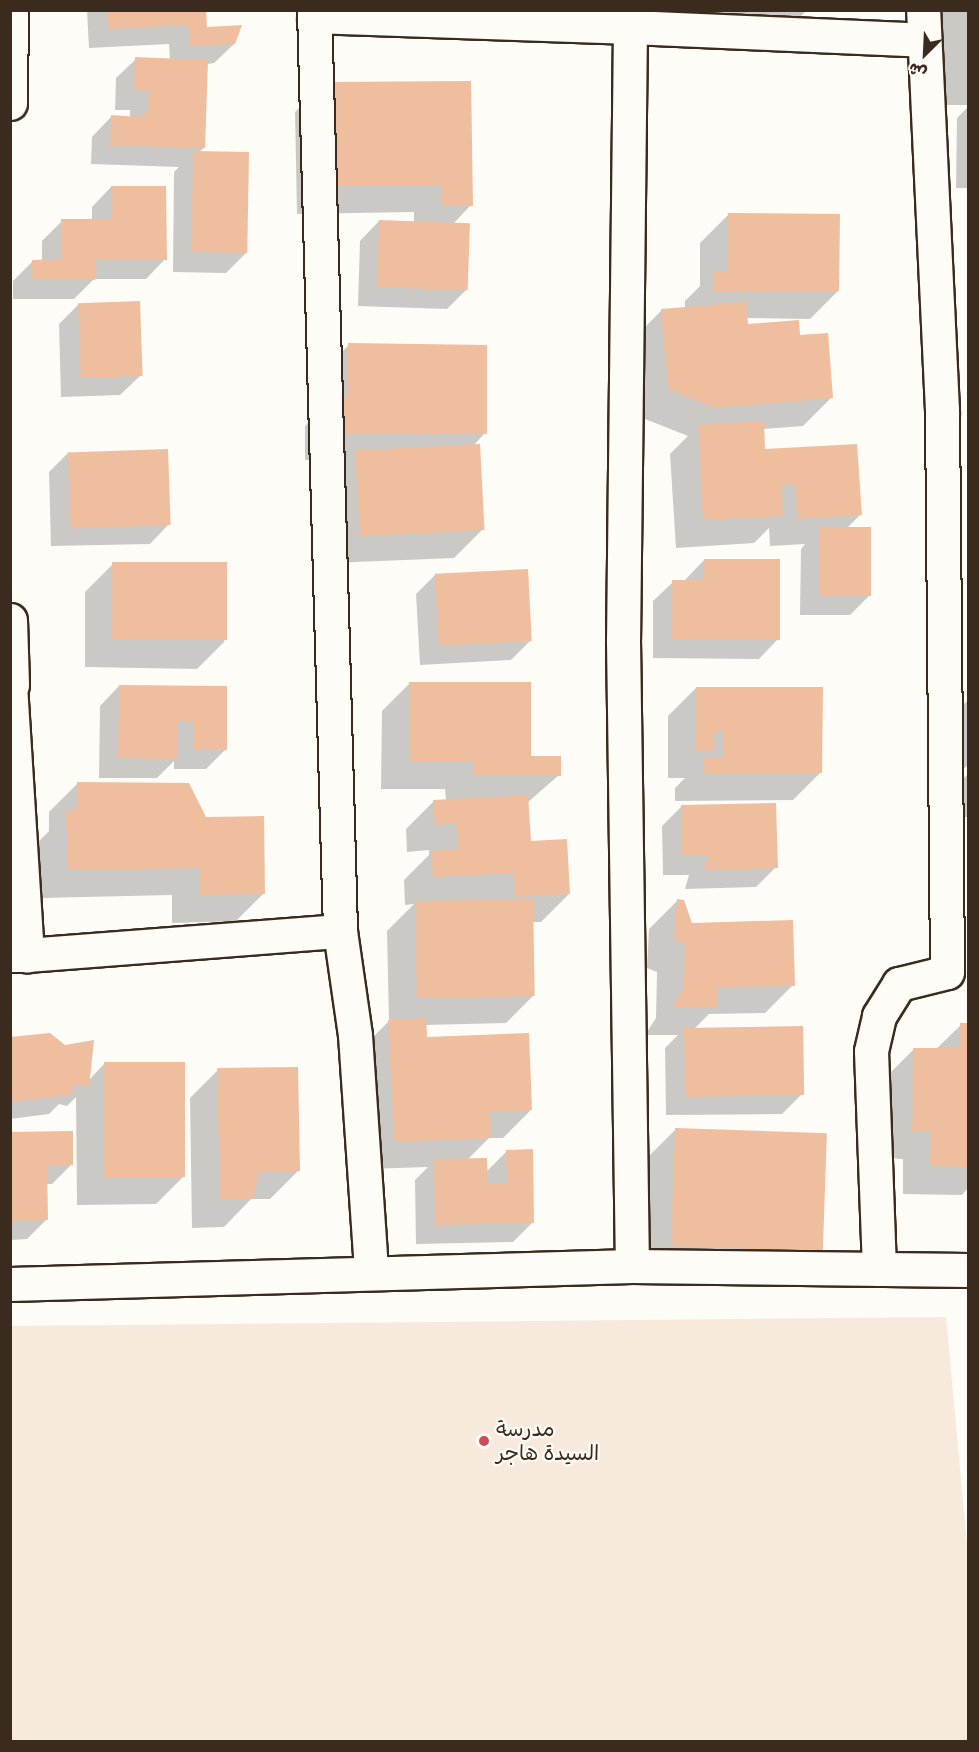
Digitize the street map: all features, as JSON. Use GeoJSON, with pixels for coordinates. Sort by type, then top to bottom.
{"type":"FeatureCollection","features":[{"type":"Feature","properties":{"kind":"street"},"geometry":{"type":"LineString","coordinates":[[10,103],[11,10]]}},
{"type":"Feature","properties":{"kind":"street"},"geometry":{"type":"LineString","coordinates":[[371,1272],[356,1044],[340,931],[314,13],[630,27],[924,26],[956,410],[958,972],[899,984],[879,1016],[871,1051],[879,1269]]}},
{"type":"Feature","properties":{"kind":"street"},"geometry":{"type":"LineString","coordinates":[[630,27],[623,640],[632,1266]]}},
{"type":"Feature","properties":{"kind":"street"},"geometry":{"type":"LineString","coordinates":[[10,620],[19,955],[340,931]]}},
{"type":"Feature","properties":{"kind":"street"},"geometry":{"type":"LineString","coordinates":[[10,1284],[632,1266],[969,1270]]}},
{"type":"Feature","properties":{"kind":"shaded area","name":"مدرسة السيدة هاجر"},"geometry":{"type":"Polygon","coordinates":[[[946,1317],[968,1555],[968,1741],[11,1741],[11,1326],[946,1317]]]}},
{"type":"Feature","properties":{"kind":"building"},"geometry":{"type":"Polygon","coordinates":[[[107,10],[206,10],[207,27],[242,25],[235,44],[190,46],[188,25],[108,29],[107,10]]]}},
{"type":"Feature","properties":{"kind":"building"},"geometry":{"type":"Polygon","coordinates":[[[135,57],[208,60],[205,148],[110,145],[111,115],[139,117],[148,111],[149,91],[134,90],[135,57]]]}},
{"type":"Feature","properties":{"kind":"building"},"geometry":{"type":"Polygon","coordinates":[[[471,81],[473,206],[442,206],[442,185],[324,186],[323,82],[471,81]]]}},
{"type":"Feature","properties":{"kind":"building"},"geometry":{"type":"Polygon","coordinates":[[[193,151],[249,152],[247,253],[191,252],[193,151]]]}},
{"type":"Feature","properties":{"kind":"building"},"geometry":{"type":"Polygon","coordinates":[[[111,186],[166,186],[167,260],[95,260],[95,280],[32,280],[32,260],[61,259],[61,219],[111,219],[111,186]]]}},
{"type":"Feature","properties":{"kind":"building"},"geometry":{"type":"Polygon","coordinates":[[[728,213],[840,214],[839,291],[713,291],[713,271],[727,271],[728,213]]]}},
{"type":"Feature","properties":{"kind":"building"},"geometry":{"type":"Polygon","coordinates":[[[379,220],[470,223],[468,290],[377,287],[379,220]]]}},
{"type":"Feature","properties":{"kind":"building"},"geometry":{"type":"Polygon","coordinates":[[[140,301],[143,376],[81,378],[78,303],[140,301]]]}},
{"type":"Feature","properties":{"kind":"building"},"geometry":{"type":"Polygon","coordinates":[[[746,302],[748,324],[799,320],[800,335],[828,333],[833,398],[715,408],[668,389],[661,309],[746,302]]]}},
{"type":"Feature","properties":{"kind":"building"},"geometry":{"type":"Polygon","coordinates":[[[348,343],[487,345],[487,434],[332,433],[332,397],[348,397],[348,343]]]}},
{"type":"Feature","properties":{"kind":"building"},"geometry":{"type":"Polygon","coordinates":[[[764,421],[765,449],[857,444],[862,515],[797,519],[795,484],[781,485],[783,516],[703,520],[698,425],[764,421]]]}},
{"type":"Feature","properties":{"kind":"building"},"geometry":{"type":"Polygon","coordinates":[[[480,444],[485,530],[360,536],[355,451],[480,444]]]}},
{"type":"Feature","properties":{"kind":"building"},"geometry":{"type":"Polygon","coordinates":[[[168,449],[171,525],[71,528],[68,452],[168,449]]]}},
{"type":"Feature","properties":{"kind":"building"},"geometry":{"type":"Polygon","coordinates":[[[820,527],[871,527],[871,596],[820,596],[820,527]]]}},
{"type":"Feature","properties":{"kind":"building"},"geometry":{"type":"Polygon","coordinates":[[[704,559],[780,559],[780,640],[672,639],[672,580],[704,580],[704,559]]]}},
{"type":"Feature","properties":{"kind":"building"},"geometry":{"type":"Polygon","coordinates":[[[112,562],[227,562],[227,640],[112,640],[112,562]]]}},
{"type":"Feature","properties":{"kind":"building"},"geometry":{"type":"Polygon","coordinates":[[[528,569],[532,641],[439,646],[435,574],[528,569]]]}},
{"type":"Feature","properties":{"kind":"building"},"geometry":{"type":"Polygon","coordinates":[[[409,682],[531,682],[531,756],[561,756],[561,776],[473,776],[473,761],[409,761],[409,682]]]}},
{"type":"Feature","properties":{"kind":"building"},"geometry":{"type":"Polygon","coordinates":[[[119,685],[227,686],[227,750],[193,750],[193,722],[178,721],[178,759],[118,758],[119,685]]]}},
{"type":"Feature","properties":{"kind":"building"},"geometry":{"type":"Polygon","coordinates":[[[696,687],[823,687],[822,773],[703,773],[703,758],[724,758],[724,730],[714,734],[715,750],[696,751],[696,687]]]}},
{"type":"Feature","properties":{"kind":"building"},"geometry":{"type":"Polygon","coordinates":[[[77,782],[189,783],[206,817],[264,816],[265,894],[200,895],[199,868],[68,870],[66,812],[77,807],[77,782]]]}},
{"type":"Feature","properties":{"kind":"building"},"geometry":{"type":"Polygon","coordinates":[[[528,795],[531,841],[567,839],[570,894],[515,897],[514,873],[433,877],[431,851],[458,849],[456,823],[435,825],[433,800],[528,795]]]}},
{"type":"Feature","properties":{"kind":"building"},"geometry":{"type":"Polygon","coordinates":[[[776,803],[778,868],[704,870],[708,856],[682,856],[681,805],[776,803]]]}},
{"type":"Feature","properties":{"kind":"building"},"geometry":{"type":"Polygon","coordinates":[[[533,899],[535,996],[417,998],[415,901],[533,899]]]}},
{"type":"Feature","properties":{"kind":"building"},"geometry":{"type":"Polygon","coordinates":[[[677,899],[684,900],[692,923],[793,920],[795,986],[718,987],[718,1007],[672,1008],[684,988],[685,944],[674,940],[677,899]]]}},
{"type":"Feature","properties":{"kind":"building"},"geometry":{"type":"Polygon","coordinates":[[[426,1018],[427,1037],[529,1033],[532,1110],[490,1112],[491,1138],[394,1142],[388,1020],[426,1018]]]}},
{"type":"Feature","properties":{"kind":"building"},"geometry":{"type":"Polygon","coordinates":[[[960,1023],[968,1023],[968,1167],[930,1166],[931,1131],[912,1131],[913,1048],[960,1048],[960,1023]]]}},
{"type":"Feature","properties":{"kind":"building"},"geometry":{"type":"Polygon","coordinates":[[[803,1026],[804,1095],[685,1097],[684,1028],[803,1026]]]}},
{"type":"Feature","properties":{"kind":"building"},"geometry":{"type":"Polygon","coordinates":[[[50,1033],[65,1045],[94,1040],[89,1087],[75,1084],[70,1095],[10,1102],[10,1037],[50,1033]]]}},
{"type":"Feature","properties":{"kind":"building"},"geometry":{"type":"Polygon","coordinates":[[[104,1062],[185,1062],[185,1177],[104,1177],[104,1062]]]}},
{"type":"Feature","properties":{"kind":"building"},"geometry":{"type":"Polygon","coordinates":[[[298,1067],[300,1171],[259,1172],[253,1199],[220,1200],[217,1068],[298,1067]]]}},
{"type":"Feature","properties":{"kind":"building"},"geometry":{"type":"Polygon","coordinates":[[[675,1128],[827,1133],[823,1251],[671,1246],[675,1128]]]}},
{"type":"Feature","properties":{"kind":"building"},"geometry":{"type":"Polygon","coordinates":[[[73,1131],[73,1165],[47,1166],[48,1220],[10,1221],[10,1132],[73,1131]]]}},
{"type":"Feature","properties":{"kind":"building"},"geometry":{"type":"Polygon","coordinates":[[[533,1149],[534,1223],[435,1225],[434,1159],[487,1158],[488,1183],[507,1183],[506,1150],[533,1149]]]}},
{"type":"Feature","properties":{"kind":"place","name":"مدرسة السيدة هاجر"},"geometry":{"type":"Point","coordinates":[484,1441]}}]}
